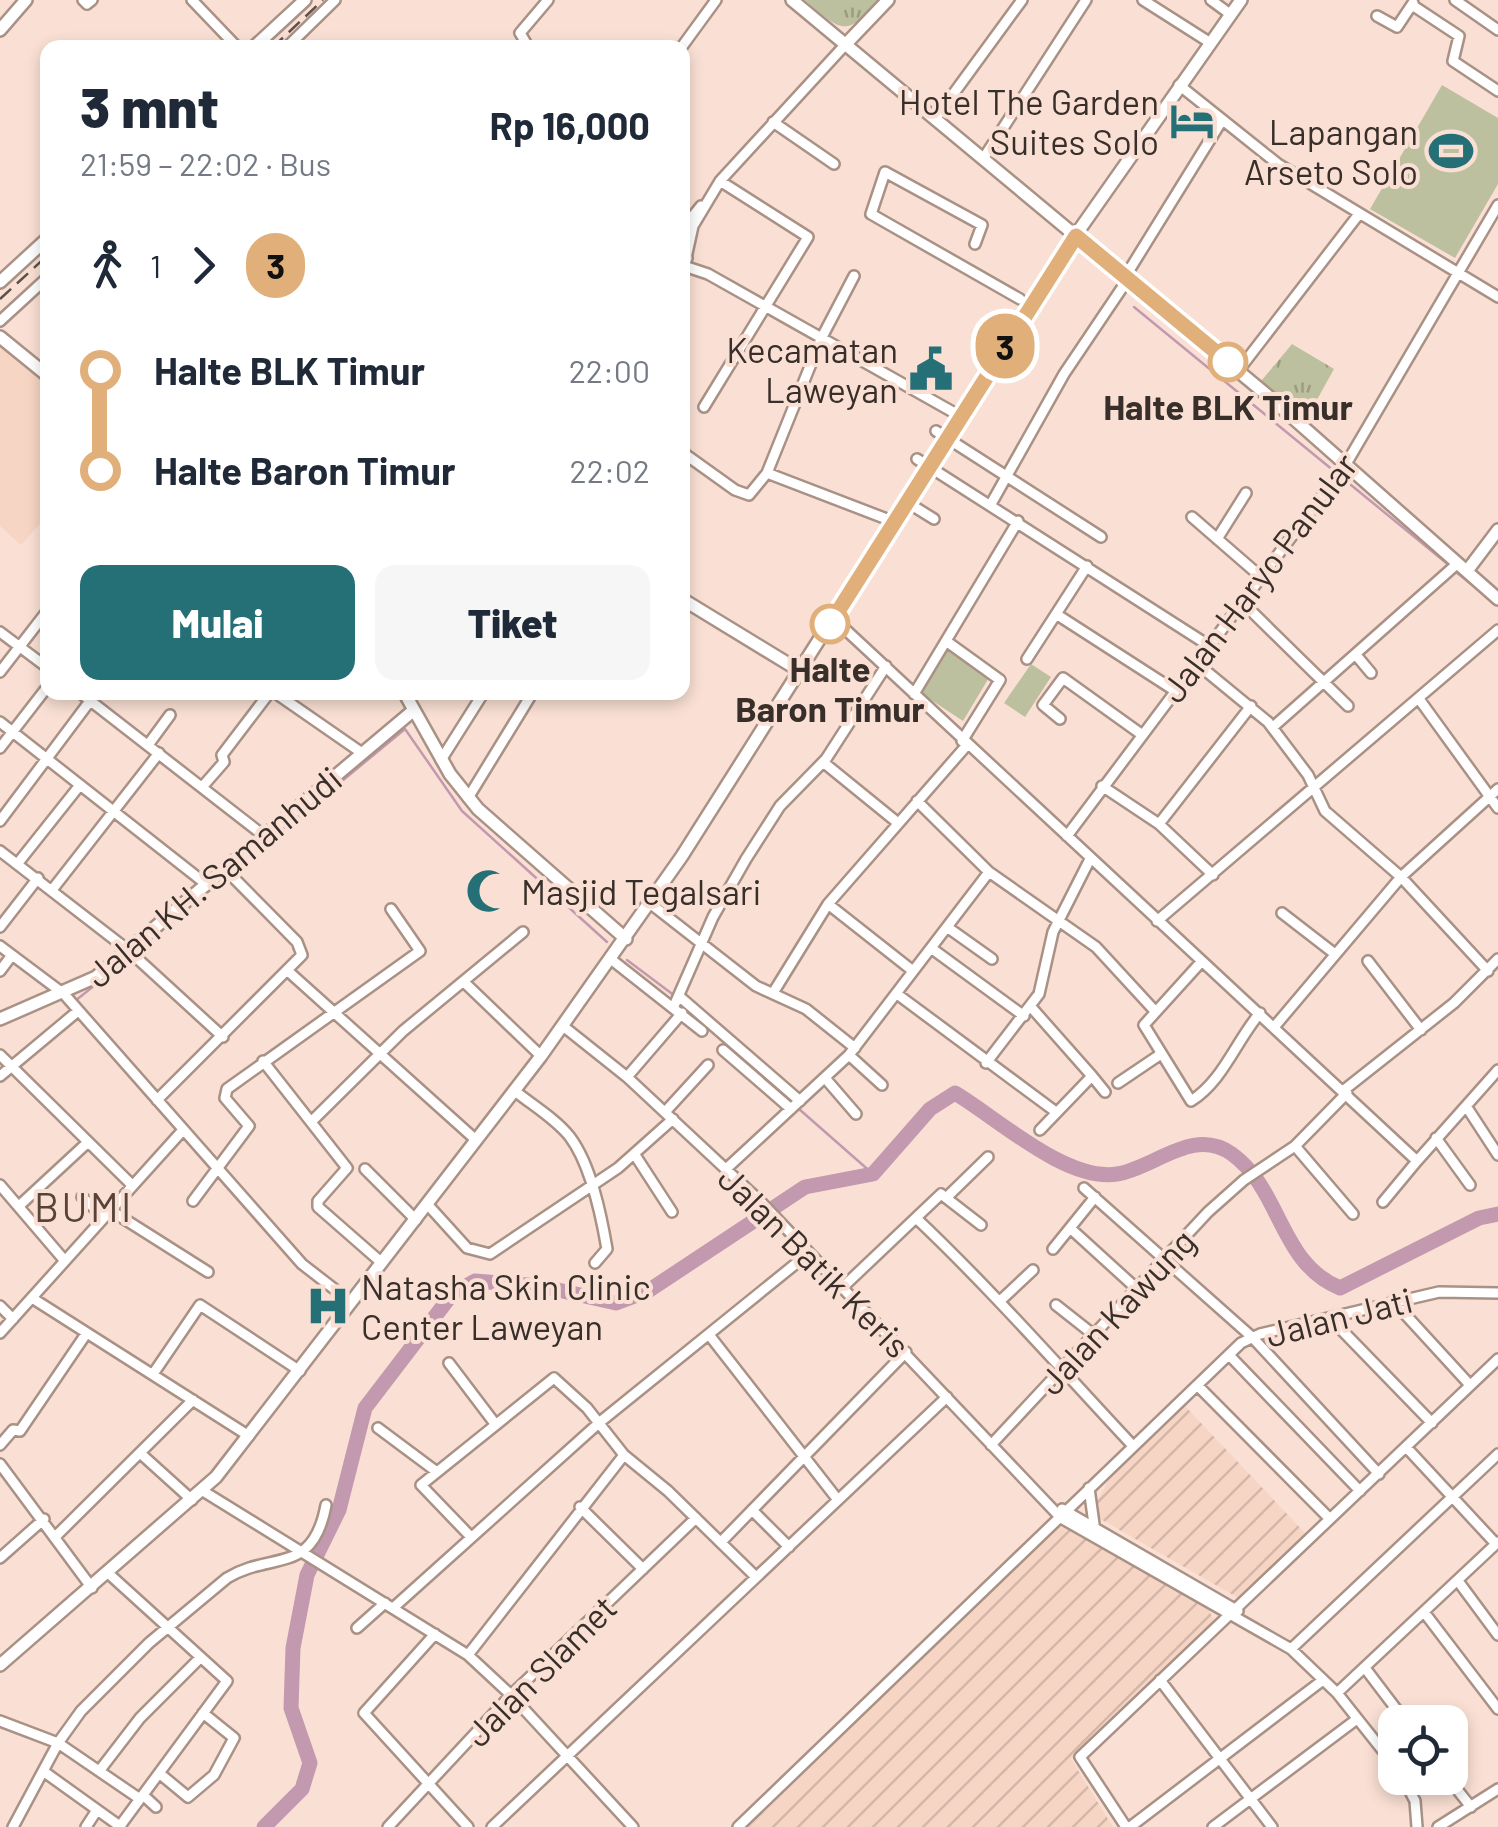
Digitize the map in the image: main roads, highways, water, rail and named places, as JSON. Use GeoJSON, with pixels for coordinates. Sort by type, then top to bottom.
{"type":"FeatureCollection","features":[{"type":"Feature","properties":{"kind":"main road"},"geometry":{"type":"LineString","coordinates":[[262,40],[304,0]]}},
{"type":"Feature","properties":{"kind":"main road"},"geometry":{"type":"LineString","coordinates":[[792,0],[1238,370],[1457,568],[1498,598]]}},
{"type":"Feature","properties":{"kind":"main road"},"geometry":{"type":"LineString","coordinates":[[845,45],[888,0]]}},
{"type":"Feature","properties":{"kind":"main road"},"geometry":{"type":"LineString","coordinates":[[0,1665],[197,1496],[250,1436],[542,1056],[651,904],[834,618],[942,434],[960,416],[1076,236],[1241,0]]}},
{"type":"Feature","properties":{"kind":"main road"},"geometry":{"type":"LineString","coordinates":[[0,30],[18,3]]}},
{"type":"Feature","properties":{"kind":"main road"},"geometry":{"type":"LineString","coordinates":[[0,282],[40,245]]}},
{"type":"Feature","properties":{"kind":"main road"},"geometry":{"type":"LineString","coordinates":[[0,337],[40,370]]}},
{"type":"Feature","properties":{"kind":"main road"},"geometry":{"type":"LineString","coordinates":[[1457,568],[1498,530]]}},
{"type":"Feature","properties":{"kind":"main road"},"geometry":{"type":"LineString","coordinates":[[690,605],[800,671]]}},
{"type":"Feature","properties":{"kind":"main road"},"geometry":{"type":"LineString","coordinates":[[408,700],[441,760],[468,798],[548,876],[626,939]]}},
{"type":"Feature","properties":{"kind":"main road","name":"Jalan KH. Samanhudi"},"geometry":{"type":"LineString","coordinates":[[1,1016],[71,1003],[96,977],[131,954],[206,884],[414,710]]}},
{"type":"Feature","properties":{"kind":"waterway"},"geometry":{"type":"LineString","coordinates":[[1134,307],[1334,471]]}},
{"type":"Feature","properties":{"kind":"waterway"},"geometry":{"type":"LineString","coordinates":[[1340,476],[1450,566]]}},
{"type":"Feature","properties":{"kind":"waterway"},"geometry":{"type":"LineString","coordinates":[[1456,572],[1476,588]]}},
{"type":"Feature","properties":{"kind":"waterway"},"geometry":{"type":"LineString","coordinates":[[233,871],[405,729],[462,811],[607,942]]}},
{"type":"Feature","properties":{"kind":"waterway"},"geometry":{"type":"LineString","coordinates":[[121,963],[227,876]]}},
{"type":"Feature","properties":{"kind":"waterway"},"geometry":{"type":"LineString","coordinates":[[627,960],[675,996]]}},
{"type":"Feature","properties":{"kind":"waterway"},"geometry":{"type":"LineString","coordinates":[[75,1001],[100,981]]}},
{"type":"Feature","properties":{"kind":"waterway"},"geometry":{"type":"LineString","coordinates":[[714,1032],[793,1104]]}},
{"type":"Feature","properties":{"kind":"waterway"},"geometry":{"type":"LineString","coordinates":[[264,1827],[302,1789],[310,1763],[291,1708],[293,1648],[307,1575],[339,1510],[365,1408],[453,1293],[475,1281],[540,1286],[616,1303],[648,1291],[805,1187],[873,1174],[930,1109],[955,1093],[1054,1158],[1097,1174],[1131,1170],[1188,1146],[1203,1144],[1232,1154],[1261,1187],[1304,1262],[1340,1288],[1479,1218],[1498,1214]]}},
{"type":"Feature","properties":{"kind":"waterway"},"geometry":{"type":"LineString","coordinates":[[799,1109],[873,1174]]}},
{"type":"Feature","properties":{"kind":"railway"},"geometry":{"type":"LineString","coordinates":[[280,40],[323,0]]}},
{"type":"Feature","properties":{"kind":"railway"},"geometry":{"type":"LineString","coordinates":[[0,299],[40,262]]}},
{"type":"Feature","properties":{"kind":"place","name":"Hotel The Garden Suites Solo"},"geometry":{"type":"Point","coordinates":[1192,121]}},
{"type":"Feature","properties":{"kind":"place","name":"Lapangan Arseto Solo"},"geometry":{"type":"Point","coordinates":[1451,151]}},
{"type":"Feature","properties":{"kind":"place","name":"Halte BLK Timur"},"geometry":{"type":"Point","coordinates":[1228,362]}},
{"type":"Feature","properties":{"kind":"place","name":"Kecamatan Laweyan"},"geometry":{"type":"Point","coordinates":[931,369]}},
{"type":"Feature","properties":{"kind":"place","name":"Halte Baron Timur"},"geometry":{"type":"Point","coordinates":[830,624]}},
{"type":"Feature","properties":{"kind":"place","name":"Masjid Tegalsari"},"geometry":{"type":"Point","coordinates":[488,891]}},
{"type":"Feature","properties":{"kind":"place","name":"Natasha Skin Clinic Center Laweyan"},"geometry":{"type":"Point","coordinates":[328,1306]}},
{"type":"Feature","properties":{"kind":"district","name":"BUMI"},"geometry":{"type":"Point","coordinates":[84,1206]}}]}
